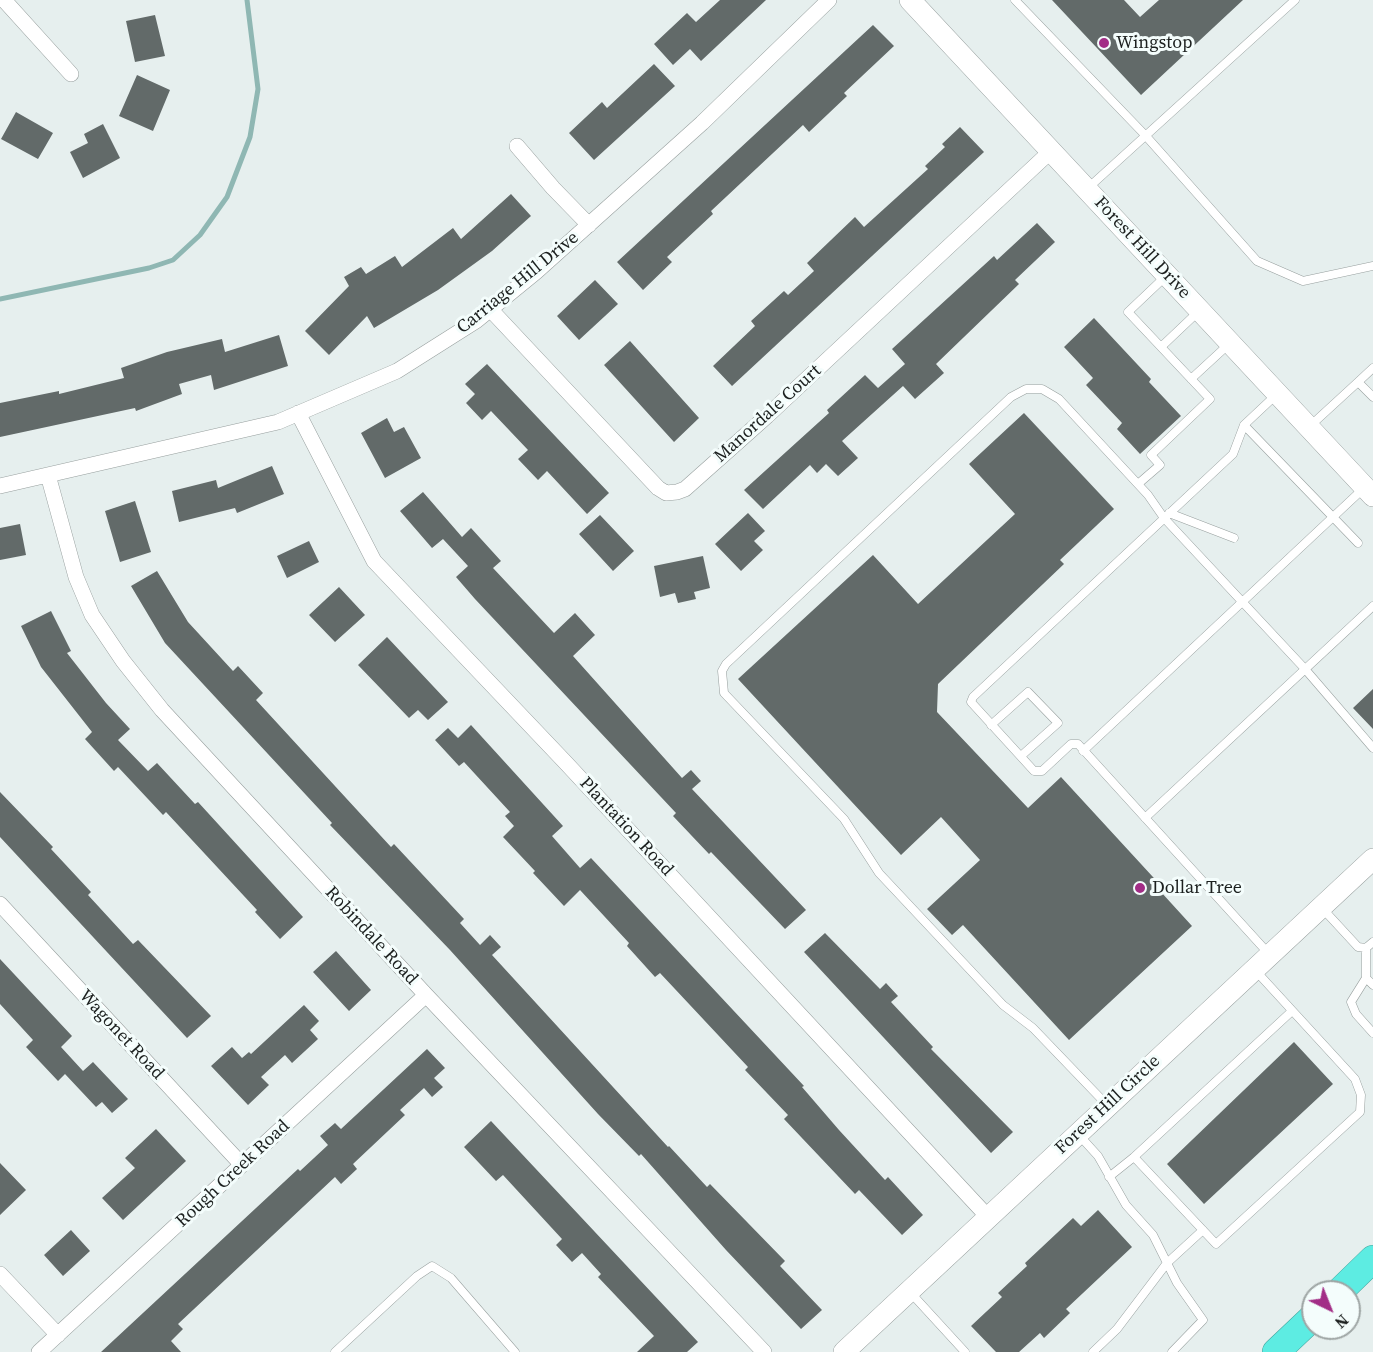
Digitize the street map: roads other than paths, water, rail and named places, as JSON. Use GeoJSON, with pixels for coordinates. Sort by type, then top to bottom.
{"type":"FeatureCollection","features":[{"type":"Feature","properties":{"kind":"highway"},"geometry":{"type":"LineString","coordinates":[[1351,1280],[1373,1259]]}},
{"type":"Feature","properties":{"kind":"highway"},"geometry":{"type":"LineString","coordinates":[[1276,1352],[1301,1328]]}},
{"type":"Feature","properties":{"kind":"street"},"geometry":{"type":"LineString","coordinates":[[4,0],[71,74]]}},
{"type":"Feature","properties":{"kind":"street","name":"Carriage Hill Drive"},"geometry":{"type":"LineString","coordinates":[[0,486],[278,422],[396,371],[490,309],[590,225],[702,123],[829,0]]}},
{"type":"Feature","properties":{"kind":"street","name":"Forest Hill Drive"},"geometry":{"type":"LineString","coordinates":[[910,0],[1369,491]]}},
{"type":"Feature","properties":{"kind":"street"},"geometry":{"type":"LineString","coordinates":[[517,146],[552,188],[590,225]]}},
{"type":"Feature","properties":{"kind":"street","name":"Manordale Court"},"geometry":{"type":"LineString","coordinates":[[490,309],[658,488],[666,493],[677,492],[685,489],[767,416],[1052,151]]}},
{"type":"Feature","properties":{"kind":"street","name":"Plantation Road"},"geometry":{"type":"LineString","coordinates":[[298,413],[374,561],[566,763],[988,1217]]}},
{"type":"Feature","properties":{"kind":"street","name":"Robindale Road"},"geometry":{"type":"LineString","coordinates":[[48,475],[76,577],[92,615],[123,661],[162,710],[426,995],[764,1352]]}},
{"type":"Feature","properties":{"kind":"street","name":"Forest Hill Circle"},"geometry":{"type":"LineString","coordinates":[[847,1351],[1373,860]]}},
{"type":"Feature","properties":{"kind":"street","name":"Wagonet Road"},"geometry":{"type":"LineString","coordinates":[[0,904],[242,1165]]}},
{"type":"Feature","properties":{"kind":"street","name":"Rough Creek Road"},"geometry":{"type":"LineString","coordinates":[[39,1352],[426,995]]}},
{"type":"Feature","properties":{"kind":"street"},"geometry":{"type":"LineString","coordinates":[[0,1274],[58,1335]]}},
{"type":"Feature","properties":{"kind":"lane"},"geometry":{"type":"LineString","coordinates":[[1015,0],[1146,135],[1257,261],[1303,281],[1373,266]]}},
{"type":"Feature","properties":{"kind":"lane"},"geometry":{"type":"LineString","coordinates":[[1087,189],[1295,0]]}},
{"type":"Feature","properties":{"kind":"lane"},"geometry":{"type":"LineString","coordinates":[[1138,484],[1160,465],[1151,455],[1210,399],[1128,312],[1167,275]]}},
{"type":"Feature","properties":{"kind":"lane"},"geometry":{"type":"LineString","coordinates":[[1161,347],[1200,310]]}},
{"type":"Feature","properties":{"kind":"lane"},"geometry":{"type":"LineString","coordinates":[[1191,380],[1230,343]]}},
{"type":"Feature","properties":{"kind":"lane"},"geometry":{"type":"LineString","coordinates":[[1309,427],[1373,368]]}},
{"type":"Feature","properties":{"kind":"lane"},"geometry":{"type":"LineString","coordinates":[[1358,382],[1373,397]]}},
{"type":"Feature","properties":{"kind":"lane"},"geometry":{"type":"LineString","coordinates":[[1108,1106],[1032,1028],[1003,1005],[879,873],[844,819],[724,693],[722,671],[726,664],[1011,397],[1034,389],[1050,392],[1138,484],[1373,748]]}},
{"type":"Feature","properties":{"kind":"lane"},"geometry":{"type":"LineString","coordinates":[[1134,1157],[1216,1244],[1360,1112],[1361,1095],[1355,1079],[1293,1011],[1262,962],[1145,818],[1078,744],[1071,744],[1038,772],[973,706],[973,697],[1236,451],[1238,437],[1244,425],[1278,394]]}},
{"type":"Feature","properties":{"kind":"lane"},"geometry":{"type":"LineString","coordinates":[[1244,425],[1358,543]]}},
{"type":"Feature","properties":{"kind":"lane"},"geometry":{"type":"LineString","coordinates":[[1083,751],[1333,518],[1369,491]]}},
{"type":"Feature","properties":{"kind":"lane"},"geometry":{"type":"LineString","coordinates":[[1167,516],[1234,538]]}},
{"type":"Feature","properties":{"kind":"lane"},"geometry":{"type":"LineString","coordinates":[[1145,818],[1373,606]]}},
{"type":"Feature","properties":{"kind":"lane"},"geometry":{"type":"LineString","coordinates":[[991,725],[1028,692],[1058,723],[1021,756]]}},
{"type":"Feature","properties":{"kind":"lane"},"geometry":{"type":"LineString","coordinates":[[1321,908],[1358,947],[1366,948],[1373,942]]}},
{"type":"Feature","properties":{"kind":"lane"},"geometry":{"type":"LineString","coordinates":[[1366,948],[1366,978],[1351,1002],[1356,1014],[1373,1033]]}},
{"type":"Feature","properties":{"kind":"lane"},"geometry":{"type":"LineString","coordinates":[[1366,978],[1373,985]]}},
{"type":"Feature","properties":{"kind":"lane"},"geometry":{"type":"LineString","coordinates":[[1109,1177],[1134,1157],[1293,1011]]}},
{"type":"Feature","properties":{"kind":"lane"},"geometry":{"type":"LineString","coordinates":[[1078,1133],[1098,1156],[1126,1205],[1153,1235],[1177,1283],[1203,1320],[1199,1327],[1172,1352]]}},
{"type":"Feature","properties":{"kind":"lane"},"geometry":{"type":"LineString","coordinates":[[1093,1352],[1117,1329],[1167,1263],[1203,1230]]}},
{"type":"Feature","properties":{"kind":"lane"},"geometry":{"type":"LineString","coordinates":[[335,1352],[417,1276],[432,1266],[451,1278],[515,1352]]}},
{"type":"Feature","properties":{"kind":"lane"},"geometry":{"type":"LineString","coordinates":[[909,1291],[965,1352]]}},
{"type":"Feature","properties":{"kind":"waterway"},"geometry":{"type":"LineString","coordinates":[[0,299],[149,268],[173,260],[200,235],[227,197],[250,137],[258,89],[247,0]]}},
{"type":"Feature","properties":{"kind":"place","name":"Wingstop"},"geometry":{"type":"Point","coordinates":[1104,43]}},
{"type":"Feature","properties":{"kind":"place","name":"Dollar Tree"},"geometry":{"type":"Point","coordinates":[1140,888]}}]}
